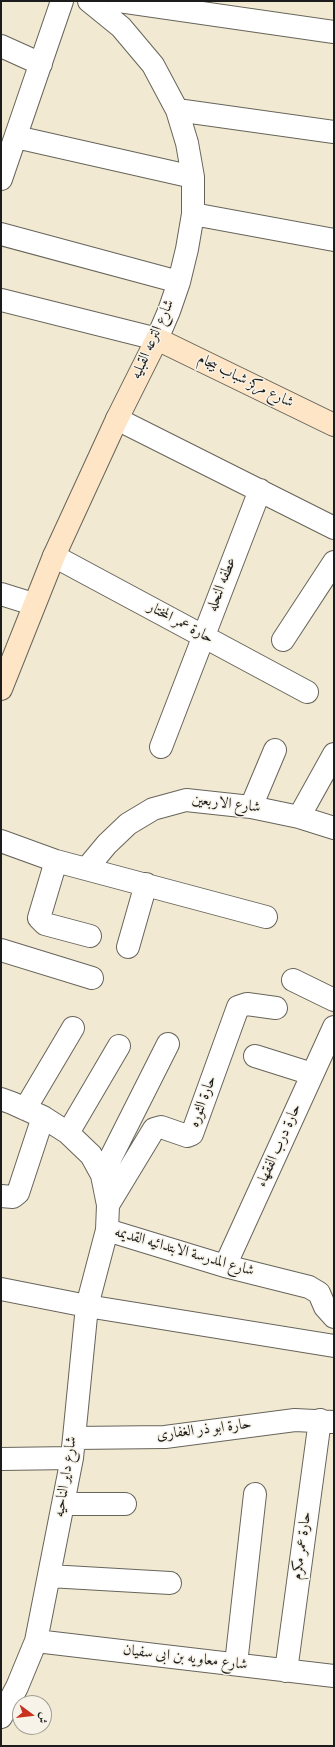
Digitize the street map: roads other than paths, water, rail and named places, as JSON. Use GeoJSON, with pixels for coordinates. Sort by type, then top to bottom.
{"type":"FeatureCollection","features":[{"type":"Feature","properties":{"kind":"main road","name":"شارع الترعه القبليه"},"geometry":{"type":"LineString","coordinates":[[1,689],[33,604],[54,556],[117,419],[157,339]]}},
{"type":"Feature","properties":{"kind":"main road","name":"شارع مركز شباب بيجام"},"geometry":{"type":"LineString","coordinates":[[157,339],[334,425]]}},
{"type":"Feature","properties":{"kind":"street"},"geometry":{"type":"LineString","coordinates":[[1,179],[62,1]]}},
{"type":"Feature","properties":{"kind":"street","name":"شارع الترعه القبليه"},"geometry":{"type":"LineString","coordinates":[[89,1],[121,27],[153,65],[177,110],[187,143],[193,177],[193,214],[179,282],[157,339]]}},
{"type":"Feature","properties":{"kind":"street"},"geometry":{"type":"LineString","coordinates":[[119,1],[334,32]]}},
{"type":"Feature","properties":{"kind":"street"},"geometry":{"type":"LineString","coordinates":[[1,46],[41,64]]}},
{"type":"Feature","properties":{"kind":"street"},"geometry":{"type":"LineString","coordinates":[[177,110],[334,132]]}},
{"type":"Feature","properties":{"kind":"street"},"geometry":{"type":"LineString","coordinates":[[16,137],[193,177]]}},
{"type":"Feature","properties":{"kind":"street"},"geometry":{"type":"LineString","coordinates":[[193,214],[334,240]]}},
{"type":"Feature","properties":{"kind":"street"},"geometry":{"type":"LineString","coordinates":[[1,234],[179,282]]}},
{"type":"Feature","properties":{"kind":"street"},"geometry":{"type":"LineString","coordinates":[[1,300],[157,339]]}},
{"type":"Feature","properties":{"kind":"street"},"geometry":{"type":"LineString","coordinates":[[117,419],[334,528]]}},
{"type":"Feature","properties":{"kind":"street","name":"عطفه النحله"},"geometry":{"type":"LineString","coordinates":[[161,747],[260,490]]}},
{"type":"Feature","properties":{"kind":"street","name":"حارة عمر المختار"},"geometry":{"type":"LineString","coordinates":[[54,556],[308,692]]}},
{"type":"Feature","properties":{"kind":"street"},"geometry":{"type":"LineString","coordinates":[[283,640],[334,562]]}},
{"type":"Feature","properties":{"kind":"street"},"geometry":{"type":"LineString","coordinates":[[1,594],[33,604]]}},
{"type":"Feature","properties":{"kind":"street"},"geometry":{"type":"LineString","coordinates":[[251,807],[275,750]]}},
{"type":"Feature","properties":{"kind":"street"},"geometry":{"type":"LineString","coordinates":[[299,817],[334,754]]}},
{"type":"Feature","properties":{"kind":"street","name":"شارع الاربعين"},"geometry":{"type":"LineString","coordinates":[[87,868],[106,844],[128,824],[153,809],[186,800],[251,807],[299,817],[334,828]]}},
{"type":"Feature","properties":{"kind":"street"},"geometry":{"type":"LineString","coordinates":[[1,842],[56,860],[266,917]]}},
{"type":"Feature","properties":{"kind":"street"},"geometry":{"type":"LineString","coordinates":[[56,860],[39,918],[45,924],[90,936]]}},
{"type":"Feature","properties":{"kind":"street"},"geometry":{"type":"LineString","coordinates":[[128,947],[146,884]]}},
{"type":"Feature","properties":{"kind":"street"},"geometry":{"type":"LineString","coordinates":[[1,950],[92,978]]}},
{"type":"Feature","properties":{"kind":"street"},"geometry":{"type":"LineString","coordinates":[[293,980],[334,1000]]}},
{"type":"Feature","properties":{"kind":"street","name":"حارة الثوره"},"geometry":{"type":"LineString","coordinates":[[108,1205],[154,1129],[161,1127],[187,1136],[192,1134],[238,1007],[247,1004],[276,1008]]}},
{"type":"Feature","properties":{"kind":"street","name":"حارة درب الفقهاء"},"geometry":{"type":"LineString","coordinates":[[225,1266],[334,1027]]}},
{"type":"Feature","properties":{"kind":"street"},"geometry":{"type":"LineString","coordinates":[[1,1196],[13,1197],[18,1193],[34,1113],[73,1028]]}},
{"type":"Feature","properties":{"kind":"street"},"geometry":{"type":"LineString","coordinates":[[102,1175],[168,1044]]}},
{"type":"Feature","properties":{"kind":"street"},"geometry":{"type":"LineString","coordinates":[[68,1133],[119,1046]]}},
{"type":"Feature","properties":{"kind":"street"},"geometry":{"type":"LineString","coordinates":[[255,1056],[312,1074]]}},
{"type":"Feature","properties":{"kind":"street","name":"شارع المدرسة الابتدائيه القديمه"},"geometry":{"type":"LineString","coordinates":[[1,1100],[34,1113],[68,1133],[91,1155],[102,1175],[108,1205],[107,1230],[225,1266],[315,1289],[334,1317]]}},
{"type":"Feature","properties":{"kind":"street","name":"شارع داير الناحيه"},"geometry":{"type":"LineString","coordinates":[[1,1717],[18,1686],[36,1641],[73,1448],[87,1306],[107,1230]]}},
{"type":"Feature","properties":{"kind":"street"},"geometry":{"type":"LineString","coordinates":[[1,1289],[87,1306],[334,1346]]}},
{"type":"Feature","properties":{"kind":"street","name":"حارة ابو ذر الغفارى"},"geometry":{"type":"LineString","coordinates":[[1,1459],[73,1448],[295,1420],[327,1421]]}},
{"type":"Feature","properties":{"kind":"street","name":"حارة عمر مكرم"},"geometry":{"type":"LineString","coordinates":[[286,1671],[327,1421]]}},
{"type":"Feature","properties":{"kind":"street"},"geometry":{"type":"LineString","coordinates":[[236,1664],[255,1494]]}},
{"type":"Feature","properties":{"kind":"street"},"geometry":{"type":"LineString","coordinates":[[63,1504],[125,1504]]}},
{"type":"Feature","properties":{"kind":"street"},"geometry":{"type":"LineString","coordinates":[[49,1576],[170,1583]]}},
{"type":"Feature","properties":{"kind":"street","name":"شارع معاويه بن ابى سفيان"},"geometry":{"type":"LineString","coordinates":[[36,1641],[334,1676]]}}]}
